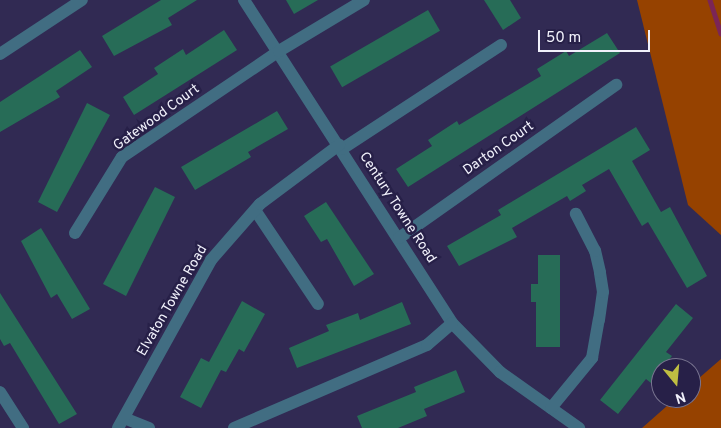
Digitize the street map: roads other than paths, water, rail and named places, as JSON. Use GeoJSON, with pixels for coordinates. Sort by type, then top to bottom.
{"type":"FeatureCollection","features":[{"type":"Feature","properties":{"kind":"street"},"geometry":{"type":"LineString","coordinates":[[0,54],[82,0]]}},
{"type":"Feature","properties":{"kind":"street","name":"Century Towne Road"},"geometry":{"type":"LineString","coordinates":[[244,0],[279,51],[452,322],[500,372],[579,428]]}},
{"type":"Feature","properties":{"kind":"street","name":"Gatewood Court"},"geometry":{"type":"LineString","coordinates":[[76,233],[122,158],[279,51],[364,0]]}},
{"type":"Feature","properties":{"kind":"street","name":"Elvaton Towne Road"},"geometry":{"type":"LineString","coordinates":[[121,423],[211,260],[255,210],[341,147],[501,45]]}},
{"type":"Feature","properties":{"kind":"street","name":"Darton Court"},"geometry":{"type":"LineString","coordinates":[[399,238],[616,85]]}},
{"type":"Feature","properties":{"kind":"street"},"geometry":{"type":"LineString","coordinates":[[255,210],[318,304]]}},
{"type":"Feature","properties":{"kind":"street"},"geometry":{"type":"LineString","coordinates":[[551,408],[592,358],[600,320],[603,292],[600,272],[595,251],[576,214]]}},
{"type":"Feature","properties":{"kind":"street"},"geometry":{"type":"LineString","coordinates":[[234,428],[426,345],[452,322]]}},
{"type":"Feature","properties":{"kind":"street"},"geometry":{"type":"LineString","coordinates":[[0,392],[23,428]]}},
{"type":"Feature","properties":{"kind":"street"},"geometry":{"type":"LineString","coordinates":[[121,423],[150,428]]}},
{"type":"Feature","properties":{"kind":"waterway"},"geometry":{"type":"LineString","coordinates":[[710,0],[721,33]]}}]}
